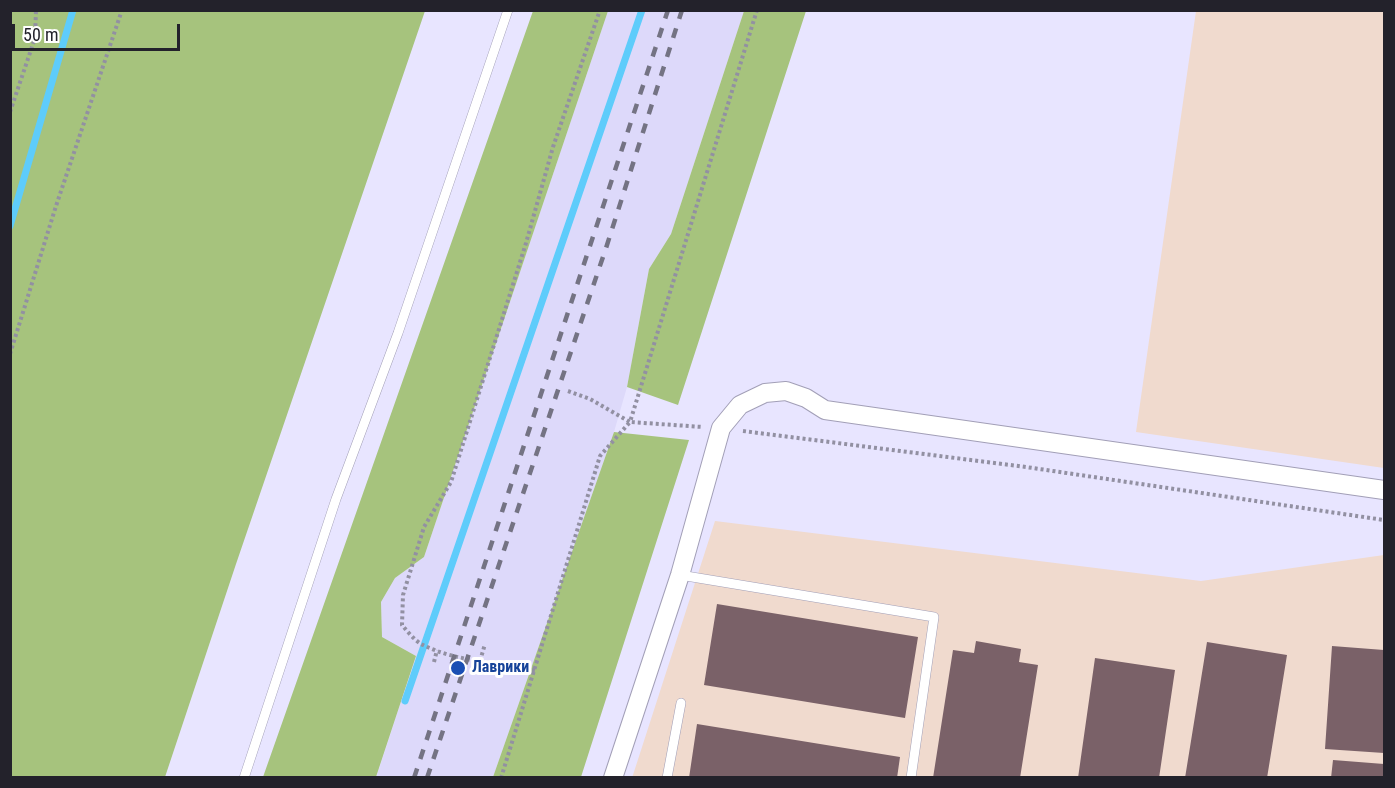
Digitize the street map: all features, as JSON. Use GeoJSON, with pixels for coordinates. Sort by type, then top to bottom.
{"type":"FeatureCollection","features":[{"type":"Feature","properties":{"kind":"street"},"geometry":{"type":"LineString","coordinates":[[613,777],[680,575],[721,428],[740,405],[765,393],[786,392],[806,398],[825,410],[1384,490]]}},
{"type":"Feature","properties":{"kind":"lane"},"geometry":{"type":"LineString","coordinates":[[244,777],[333,510],[398,333],[508,10]]}},
{"type":"Feature","properties":{"kind":"lane"},"geometry":{"type":"LineString","coordinates":[[680,575],[934,617],[911,777]]}},
{"type":"Feature","properties":{"kind":"lane"},"geometry":{"type":"LineString","coordinates":[[667,777],[681,703]]}},
{"type":"Feature","properties":{"kind":"path"},"geometry":{"type":"LineString","coordinates":[[10,112],[35,38],[36,10]]}},
{"type":"Feature","properties":{"kind":"path"},"geometry":{"type":"LineString","coordinates":[[10,354],[56,206],[122,10]]}},
{"type":"Feature","properties":{"kind":"path"},"geometry":{"type":"LineString","coordinates":[[535,670],[480,661],[420,644],[402,625],[403,595],[424,527],[451,482],[523,254],[552,147],[600,10]]}},
{"type":"Feature","properties":{"kind":"path"},"geometry":{"type":"LineString","coordinates":[[501,777],[600,456],[630,422],[757,10]]}},
{"type":"Feature","properties":{"kind":"path"},"geometry":{"type":"LineString","coordinates":[[568,391],[590,399],[630,422],[721,428],[1026,467],[1384,520]]}},
{"type":"Feature","properties":{"kind":"path"},"geometry":{"type":"LineString","coordinates":[[480,661],[485,644]]}},
{"type":"Feature","properties":{"kind":"path"},"geometry":{"type":"LineString","coordinates":[[434,662],[437,650]]}},
{"type":"Feature","properties":{"kind":"shaded area"},"geometry":{"type":"Polygon","coordinates":[[[608,11],[744,11],[671,234],[649,269],[627,387],[614,432],[493,777],[376,778],[416,656],[382,637],[381,602],[395,578],[424,557],[608,11]]]}},
{"type":"Feature","properties":{"kind":"shaded area"},"geometry":{"type":"Polygon","coordinates":[[[1196,11],[1384,11],[1384,468],[1136,432],[1196,11]]]}},
{"type":"Feature","properties":{"kind":"shaded area"},"geometry":{"type":"Polygon","coordinates":[[[715,521],[1201,581],[1384,555],[1384,777],[632,778],[715,521]]]}},
{"type":"Feature","properties":{"kind":"green space"},"geometry":{"type":"Polygon","coordinates":[[[10,11],[425,11],[165,777],[11,777],[10,11]]]}},
{"type":"Feature","properties":{"kind":"green space"},"geometry":{"type":"Polygon","coordinates":[[[533,11],[608,11],[424,557],[395,578],[381,602],[382,637],[416,656],[376,777],[263,777],[533,11]]]}},
{"type":"Feature","properties":{"kind":"green space"},"geometry":{"type":"Polygon","coordinates":[[[744,11],[806,11],[678,405],[627,387],[649,269],[671,234],[744,11]]]}},
{"type":"Feature","properties":{"kind":"green space"},"geometry":{"type":"Polygon","coordinates":[[[614,432],[689,440],[581,777],[493,777],[614,432]]]}},
{"type":"Feature","properties":{"kind":"building"},"geometry":{"type":"Polygon","coordinates":[[[717,604],[918,637],[905,718],[704,685],[717,604]]]}},
{"type":"Feature","properties":{"kind":"building"},"geometry":{"type":"Polygon","coordinates":[[[976,641],[1021,649],[1019,662],[1038,665],[1020,778],[933,778],[953,650],[974,653],[976,641]]]}},
{"type":"Feature","properties":{"kind":"building"},"geometry":{"type":"Polygon","coordinates":[[[1207,642],[1287,655],[1267,778],[1185,778],[1207,642]]]}},
{"type":"Feature","properties":{"kind":"building"},"geometry":{"type":"Polygon","coordinates":[[[1332,646],[1384,650],[1384,753],[1325,749],[1332,646]]]}},
{"type":"Feature","properties":{"kind":"building"},"geometry":{"type":"Polygon","coordinates":[[[1095,658],[1175,670],[1159,778],[1078,778],[1095,658]]]}},
{"type":"Feature","properties":{"kind":"building"},"geometry":{"type":"Polygon","coordinates":[[[697,724],[900,757],[897,778],[689,778],[697,724]]]}},
{"type":"Feature","properties":{"kind":"building"},"geometry":{"type":"Polygon","coordinates":[[[1333,760],[1384,764],[1384,778],[1331,778],[1333,760]]]}},
{"type":"Feature","properties":{"kind":"waterway"},"geometry":{"type":"LineString","coordinates":[[10,226],[73,10]]}},
{"type":"Feature","properties":{"kind":"waterway"},"geometry":{"type":"LineString","coordinates":[[405,701],[642,10]]}},
{"type":"Feature","properties":{"kind":"railway"},"geometry":{"type":"LineString","coordinates":[[414,778],[668,10]]}},
{"type":"Feature","properties":{"kind":"railway"},"geometry":{"type":"LineString","coordinates":[[427,778],[607,245],[682,10]]}},
{"type":"Feature","properties":{"kind":"place","name":"Лаврики"},"geometry":{"type":"Point","coordinates":[458,668]}}]}
